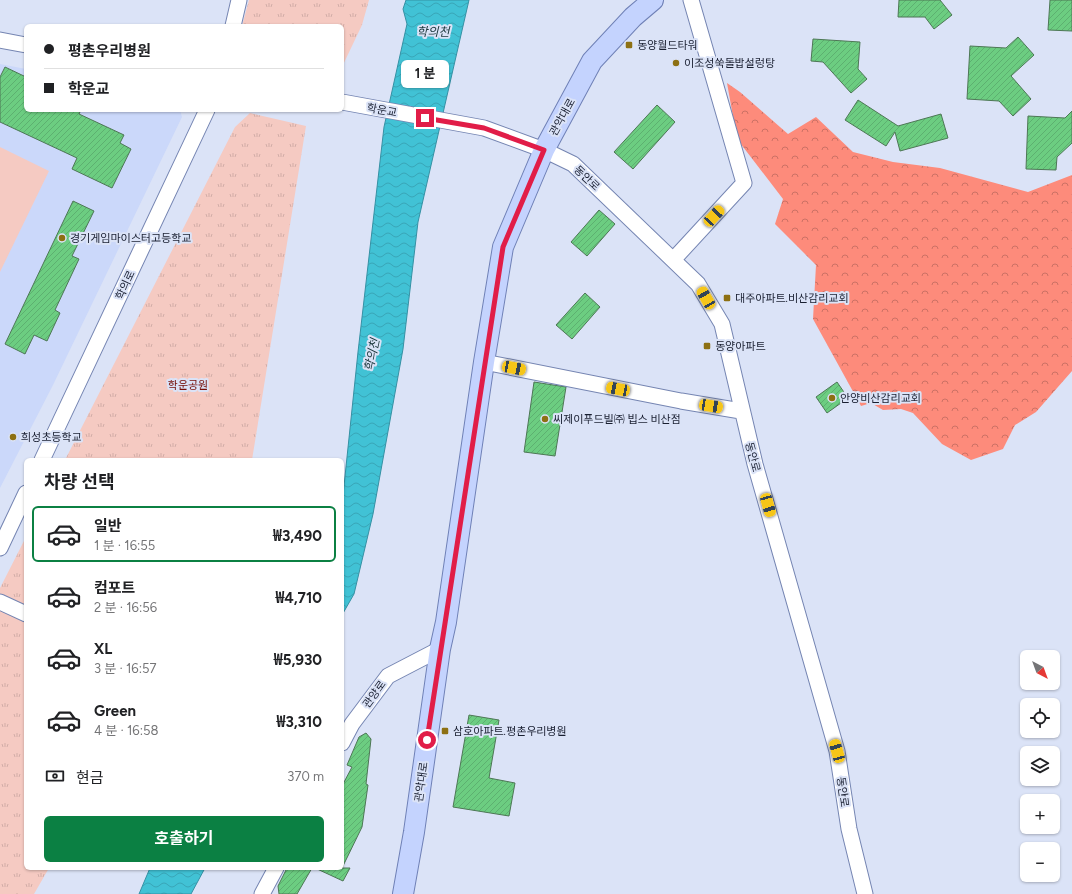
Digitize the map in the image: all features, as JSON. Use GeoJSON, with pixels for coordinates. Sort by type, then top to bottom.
{"type":"FeatureCollection","features":[{"type":"Feature","properties":{"kind":"main road","name":"관악대로"},"geometry":{"type":"LineString","coordinates":[[403,894],[414,832],[440,649],[446,622],[484,362],[503,247],[544,150],[592,61],[633,17],[653,0]]}},
{"type":"Feature","properties":{"kind":"street"},"geometry":{"type":"LineString","coordinates":[[233,24],[239,0]]}},
{"type":"Feature","properties":{"kind":"street"},"geometry":{"type":"LineString","coordinates":[[673,260],[744,183],[691,0]]}},
{"type":"Feature","properties":{"kind":"street"},"geometry":{"type":"LineString","coordinates":[[0,40],[24,44]]}},
{"type":"Feature","properties":{"kind":"street","name":"학운교"},"geometry":{"type":"LineString","coordinates":[[347,103],[484,128]]}},
{"type":"Feature","properties":{"kind":"street","name":"학의로"},"geometry":{"type":"LineString","coordinates":[[43,458],[206,112]]}},
{"type":"Feature","properties":{"kind":"street","name":"동안로"},"geometry":{"type":"LineString","coordinates":[[484,128],[544,150],[573,164],[698,284],[722,324],[741,411],[837,751],[849,829],[865,894]]}},
{"type":"Feature","properties":{"kind":"street"},"geometry":{"type":"LineString","coordinates":[[484,362],[681,401],[741,411]]}},
{"type":"Feature","properties":{"kind":"street"},"geometry":{"type":"LineString","coordinates":[[0,548],[24,497]]}},
{"type":"Feature","properties":{"kind":"street"},"geometry":{"type":"LineString","coordinates":[[0,602],[24,613]]}},
{"type":"Feature","properties":{"kind":"street","name":"관양로"},"geometry":{"type":"LineString","coordinates":[[344,739],[352,724],[388,676],[440,649]]}},
{"type":"Feature","properties":{"kind":"street"},"geometry":{"type":"LineString","coordinates":[[262,894],[275,870]]}},
{"type":"Feature","properties":{"kind":"shaded area","name":"경기게임마이스터고등학교"},"geometry":{"type":"Polygon","coordinates":[[[0,64],[24,69],[24,112],[181,112],[182,117],[53,385],[0,488],[0,64]]]}},
{"type":"Feature","properties":{"kind":"green space"},"geometry":{"type":"Polygon","coordinates":[[[249,0],[369,0],[362,25],[344,63],[344,24],[243,24],[249,0]]]}},
{"type":"Feature","properties":{"kind":"green space"},"geometry":{"type":"Polygon","coordinates":[[[727,83],[740,92],[788,134],[816,117],[853,152],[893,162],[940,168],[1028,192],[1072,175],[1072,371],[1036,412],[1015,425],[1003,449],[971,460],[942,444],[913,413],[901,409],[883,410],[871,403],[861,406],[813,319],[816,265],[775,224],[783,199],[737,139],[727,83]]]}},
{"type":"Feature","properties":{"kind":"green space","name":"학운공원"},"geometry":{"type":"Polygon","coordinates":[[[250,113],[306,126],[252,458],[66,458],[235,127],[250,113]]]}},
{"type":"Feature","properties":{"kind":"green space"},"geometry":{"type":"Polygon","coordinates":[[[0,147],[49,171],[0,272],[0,147]]]}},
{"type":"Feature","properties":{"kind":"green space"},"geometry":{"type":"Polygon","coordinates":[[[24,541],[24,870],[48,870],[34,894],[0,894],[0,588],[24,541]]]}},
{"type":"Feature","properties":{"kind":"water","name":"학의천"},"geometry":{"type":"Polygon","coordinates":[[[406,0],[469,0],[418,222],[403,349],[373,514],[354,594],[344,612],[344,486],[384,127],[407,24],[403,9],[406,0]]]}},
{"type":"Feature","properties":{"kind":"water"},"geometry":{"type":"Polygon","coordinates":[[[149,870],[204,870],[191,894],[139,894],[149,870]]]}},
{"type":"Feature","properties":{"kind":"building"},"geometry":{"type":"Polygon","coordinates":[[[899,0],[940,0],[952,15],[934,29],[925,17],[898,17],[899,0]]]}},
{"type":"Feature","properties":{"kind":"building"},"geometry":{"type":"Polygon","coordinates":[[[1050,0],[1072,0],[1072,31],[1048,30],[1050,0]]]}},
{"type":"Feature","properties":{"kind":"building"},"geometry":{"type":"Polygon","coordinates":[[[1018,37],[1034,55],[1011,76],[1031,99],[1013,116],[999,101],[967,99],[970,46],[1006,48],[1018,37]]]}},
{"type":"Feature","properties":{"kind":"building"},"geometry":{"type":"Polygon","coordinates":[[[813,39],[860,42],[858,69],[867,79],[851,93],[823,62],[811,61],[813,39]]]}},
{"type":"Feature","properties":{"kind":"building"},"geometry":{"type":"Polygon","coordinates":[[[5,67],[24,76],[24,112],[80,112],[79,114],[124,135],[120,143],[131,149],[112,188],[72,169],[77,158],[0,122],[0,77],[5,67]]]}},
{"type":"Feature","properties":{"kind":"building"},"geometry":{"type":"Polygon","coordinates":[[[858,100],[898,126],[941,114],[948,138],[900,151],[895,132],[886,146],[845,120],[858,100]]]}},
{"type":"Feature","properties":{"kind":"building"},"geometry":{"type":"Polygon","coordinates":[[[657,105],[675,122],[633,169],[614,152],[657,105]]]}},
{"type":"Feature","properties":{"kind":"building"},"geometry":{"type":"Polygon","coordinates":[[[1072,111],[1072,143],[1057,157],[1056,170],[1026,169],[1028,116],[1065,118],[1072,111]]]}},
{"type":"Feature","properties":{"kind":"building"},"geometry":{"type":"Polygon","coordinates":[[[73,201],[94,211],[72,256],[79,259],[55,310],[60,313],[47,341],[34,335],[25,354],[5,344],[73,201]]]}},
{"type":"Feature","properties":{"kind":"building"},"geometry":{"type":"Polygon","coordinates":[[[599,210],[615,224],[587,256],[571,242],[599,210]]]}},
{"type":"Feature","properties":{"kind":"building"},"geometry":{"type":"Polygon","coordinates":[[[585,293],[600,307],[572,339],[556,325],[585,293]]]}},
{"type":"Feature","properties":{"kind":"building"},"geometry":{"type":"Polygon","coordinates":[[[534,382],[566,387],[555,456],[524,452],[534,382]]]}},
{"type":"Feature","properties":{"kind":"building","name":"안양비산감리교회"},"geometry":{"type":"Polygon","coordinates":[[[837,382],[848,398],[827,413],[816,397],[837,382]]]}},
{"type":"Feature","properties":{"kind":"building"},"geometry":{"type":"Polygon","coordinates":[[[469,715],[499,720],[489,778],[515,783],[509,816],[453,807],[469,715]]]}},
{"type":"Feature","properties":{"kind":"building"},"geometry":{"type":"Polygon","coordinates":[[[366,733],[371,739],[366,784],[368,785],[362,827],[344,864],[344,782],[352,767],[347,765],[359,737],[366,733]]]}},
{"type":"Feature","properties":{"kind":"building"},"geometry":{"type":"Polygon","coordinates":[[[344,868],[350,868],[343,881],[319,870],[344,870],[344,868]]]}},
{"type":"Feature","properties":{"kind":"building"},"geometry":{"type":"Polygon","coordinates":[[[286,870],[311,870],[297,894],[279,894],[278,886],[286,870]]]}},
{"type":"Feature","properties":{"kind":"place","name":"동양월드타워"},"geometry":{"type":"Point","coordinates":[629,45]}},
{"type":"Feature","properties":{"kind":"place","name":"이조성쑥돌밥설렁탕"},"geometry":{"type":"Point","coordinates":[676,63]}},
{"type":"Feature","properties":{"kind":"place","name":"경기게임마이스터고등학교"},"geometry":{"type":"Point","coordinates":[62,238]}},
{"type":"Feature","properties":{"kind":"place","name":"대주아파트.비산감리교회"},"geometry":{"type":"Point","coordinates":[727,298]}},
{"type":"Feature","properties":{"kind":"place","name":"동양아파트"},"geometry":{"type":"Point","coordinates":[707,346]}},
{"type":"Feature","properties":{"kind":"place","name":"안양비산감리교회"},"geometry":{"type":"Point","coordinates":[832,398]}},
{"type":"Feature","properties":{"kind":"place","name":"씨제이푸드빌㈜ 빕스 비산점"},"geometry":{"type":"Point","coordinates":[545,419]}},
{"type":"Feature","properties":{"kind":"place","name":"희성초등학교"},"geometry":{"type":"Point","coordinates":[13,437]}},
{"type":"Feature","properties":{"kind":"place","name":"삼호아파트.평촌우리병원"},"geometry":{"type":"Point","coordinates":[445,731]}},
{"type":"Feature","properties":{"kind":"route"},"geometry":{"type":"LineString","coordinates":[[425,118],[484,128],[544,150],[503,247],[484,362],[427,740]]}}]}
